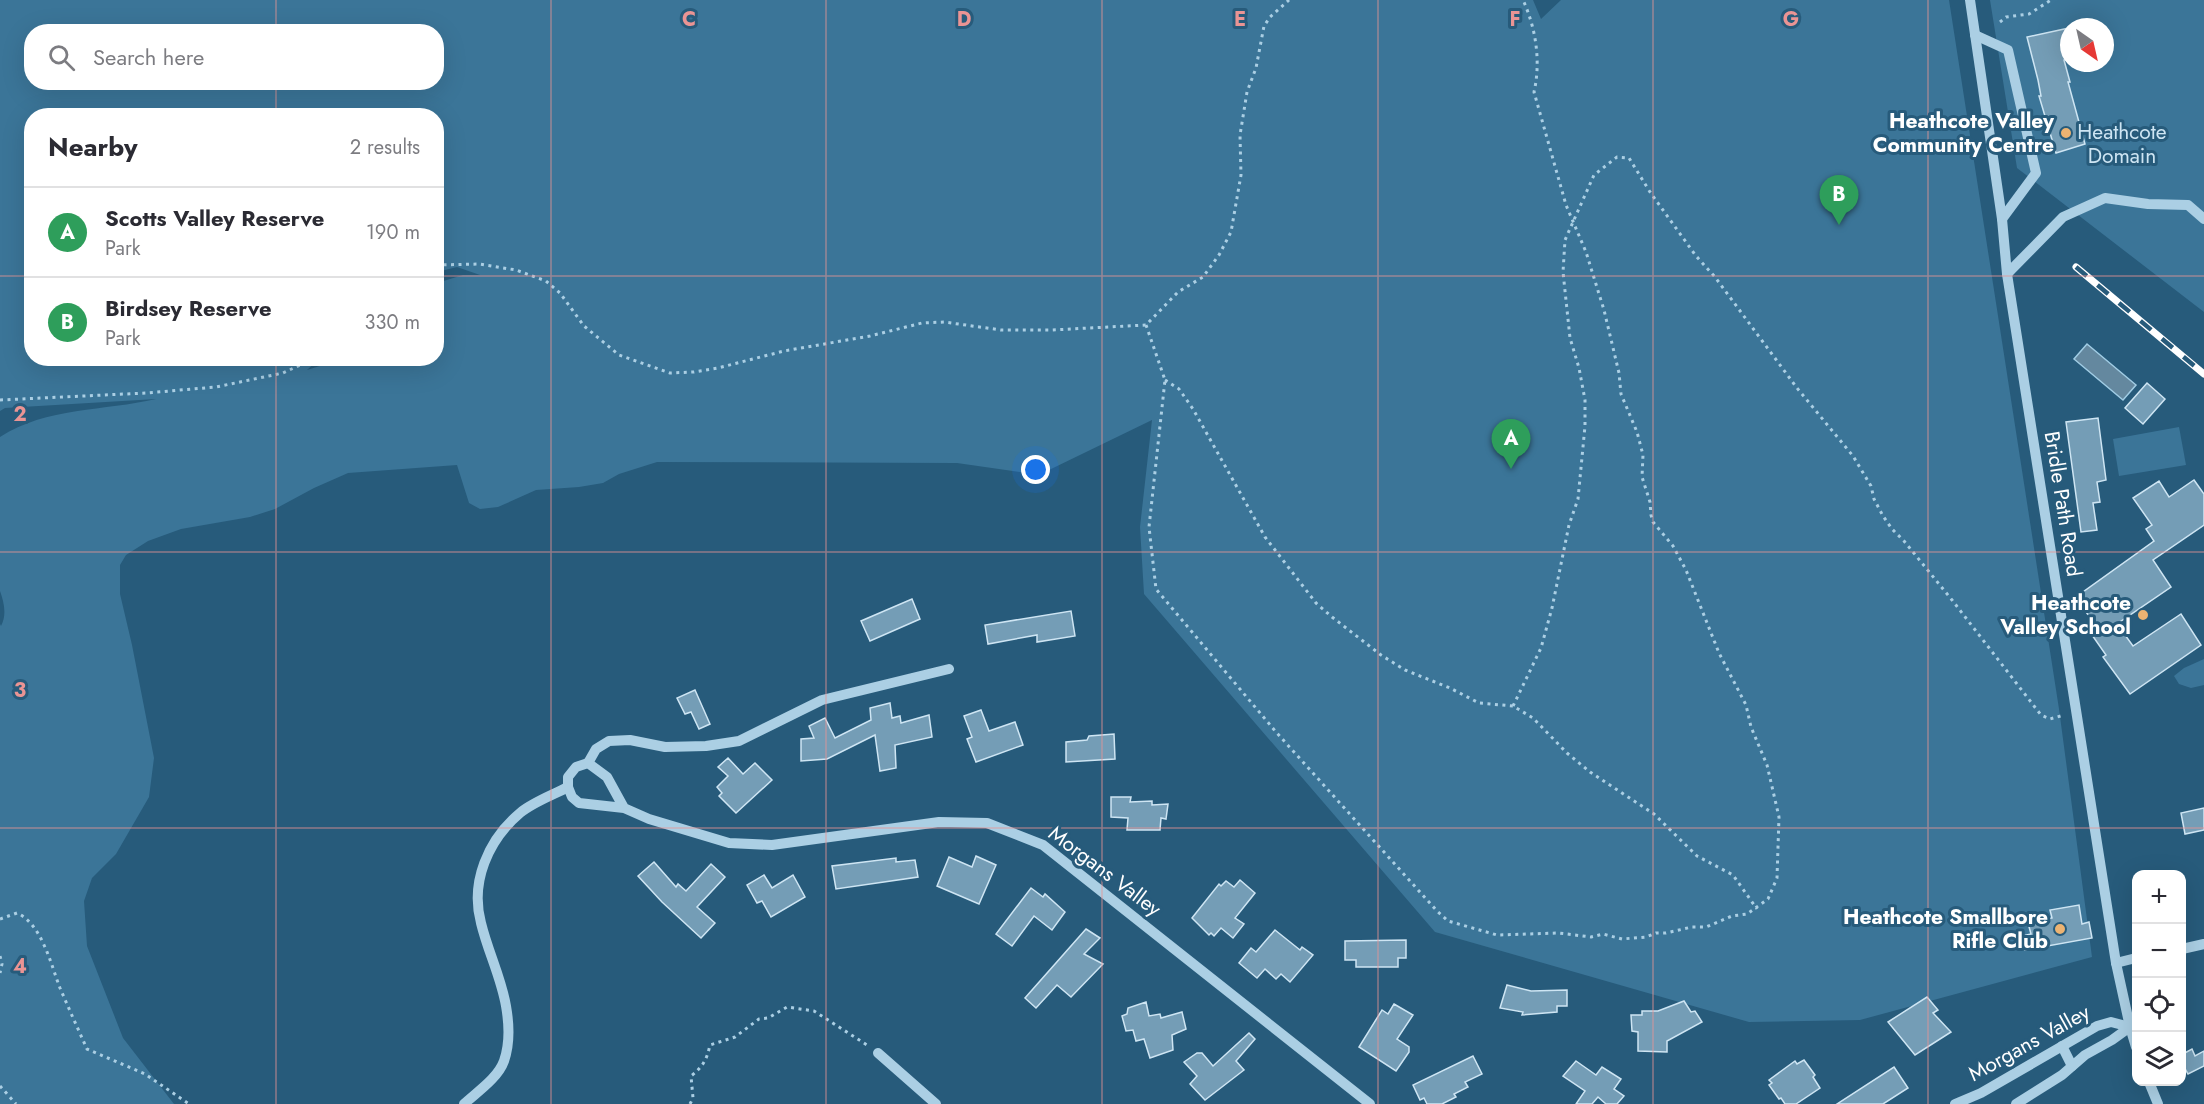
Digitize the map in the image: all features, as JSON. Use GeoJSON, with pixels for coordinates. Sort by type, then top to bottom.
{"type":"FeatureCollection","features":[{"type":"Feature","properties":{"kind":"street","name":"Bridle Path Road"},"geometry":{"type":"LineString","coordinates":[[1970,0],[2002,219],[2007,274],[2116,963],[2132,1034]]}},
{"type":"Feature","properties":{"kind":"street"},"geometry":{"type":"LineString","coordinates":[[1975,35],[2008,50],[2036,173],[2002,219]]}},
{"type":"Feature","properties":{"kind":"street"},"geometry":{"type":"LineString","coordinates":[[2007,274],[2063,217],[2105,198],[2148,204],[2188,205],[2204,219]]}},
{"type":"Feature","properties":{"kind":"street"},"geometry":{"type":"LineString","coordinates":[[465,1104],[499,1071],[504,1063],[508,1017],[504,993],[480,920],[478,893],[483,867],[492,846],[520,812],[568,787],[568,777],[576,768],[588,763],[596,749],[609,741],[630,740],[665,747],[706,746],[739,741],[822,700],[949,669]]}},
{"type":"Feature","properties":{"kind":"street"},"geometry":{"type":"LineString","coordinates":[[588,763],[607,777],[624,808]]}},
{"type":"Feature","properties":{"kind":"street","name":"Morgans Valley"},"geometry":{"type":"LineString","coordinates":[[568,787],[572,797],[579,803],[624,808],[649,819],[729,843],[772,845],[939,822],[987,823],[1034,841],[1052,852],[1370,1104]]}},
{"type":"Feature","properties":{"kind":"street"},"geometry":{"type":"LineString","coordinates":[[2186,948],[2204,944]]}},
{"type":"Feature","properties":{"kind":"street"},"geometry":{"type":"LineString","coordinates":[[2116,963],[2132,959]]}},
{"type":"Feature","properties":{"kind":"street","name":"Morgans Valley"},"geometry":{"type":"LineString","coordinates":[[1955,1104],[1981,1093],[2097,1026],[2111,1022],[2130,1027]]}},
{"type":"Feature","properties":{"kind":"street","name":"Morgans Valley"},"geometry":{"type":"LineString","coordinates":[[2016,1104],[2062,1075],[2085,1055],[2130,1027]]}},
{"type":"Feature","properties":{"kind":"street"},"geometry":{"type":"LineString","coordinates":[[2062,1046],[2072,1066]]}},
{"type":"Feature","properties":{"kind":"street"},"geometry":{"type":"LineString","coordinates":[[878,1053],[936,1104]]}},
{"type":"Feature","properties":{"kind":"street"},"geometry":{"type":"LineString","coordinates":[[2151,1086],[2158,1104]]}},
{"type":"Feature","properties":{"kind":"path"},"geometry":{"type":"LineString","coordinates":[[444,265],[479,264],[516,270],[546,281],[560,293],[584,326],[619,355],[670,373],[718,368],[784,351],[870,336],[922,323],[944,322],[1001,330],[1146,325],[1178,292],[1203,277],[1219,255],[1231,232],[1241,175],[1240,135],[1247,92],[1257,68],[1264,26],[1270,16],[1289,0]]}},
{"type":"Feature","properties":{"kind":"path"},"geometry":{"type":"LineString","coordinates":[[1146,325],[1165,380],[1149,527],[1156,589],[1276,732],[1448,921],[1497,935],[1559,933],[1591,937],[1603,934],[1622,939],[1646,937],[1692,927],[1706,927],[1757,909],[1768,899],[1777,878],[1779,817],[1767,765],[1751,727],[1746,705],[1716,647],[1686,570],[1673,546],[1650,515],[1650,502],[1642,477],[1643,455],[1637,432],[1621,394],[1619,373],[1604,310],[1586,252],[1566,205],[1534,92],[1537,42],[1523,0]]}},
{"type":"Feature","properties":{"kind":"path"},"geometry":{"type":"LineString","coordinates":[[2001,22],[2006,17],[2029,14],[2051,0]]}},
{"type":"Feature","properties":{"kind":"path"},"geometry":{"type":"LineString","coordinates":[[1513,706],[1541,648],[1552,609],[1569,525],[1578,499],[1585,426],[1585,400],[1570,338],[1563,272],[1564,240],[1594,175],[1617,157],[1629,158],[1650,192],[1696,256],[1772,351],[1797,388],[1853,456],[1892,530],[1918,558],[2041,716],[2050,719],[2066,715]]}},
{"type":"Feature","properties":{"kind":"path"},"geometry":{"type":"LineString","coordinates":[[0,400],[216,387],[283,373],[298,366]]}},
{"type":"Feature","properties":{"kind":"path"},"geometry":{"type":"LineString","coordinates":[[1165,380],[1179,389],[1193,409],[1265,537],[1316,603],[1381,655],[1405,670],[1450,688],[1479,703],[1513,706],[1533,718],[1553,736],[1567,753],[1590,772],[1654,814],[1697,856],[1733,876],[1757,909]]}},
{"type":"Feature","properties":{"kind":"path"},"geometry":{"type":"LineString","coordinates":[[0,919],[17,914],[26,917],[48,952],[60,987],[87,1049],[145,1074],[189,1104]]}},
{"type":"Feature","properties":{"kind":"path"},"geometry":{"type":"LineString","coordinates":[[0,956],[2,964],[0,973]]}},
{"type":"Feature","properties":{"kind":"path"},"geometry":{"type":"LineString","coordinates":[[690,1104],[693,1098],[691,1076],[707,1059],[710,1045],[735,1037],[759,1019],[768,1018],[787,1007],[814,1011],[848,1031],[878,1053]]}},
{"type":"Feature","properties":{"kind":"path"},"geometry":{"type":"LineString","coordinates":[[0,1086],[16,1104]]}},
{"type":"Feature","properties":{"kind":"green space"},"geometry":{"type":"Polygon","coordinates":[[[0,0],[1533,0],[1541,19],[1561,0],[1949,0],[2059,709],[2092,957],[1860,1020],[1749,1022],[1435,932],[1144,594],[1140,527],[1152,420],[1049,470],[1020,472],[957,463],[657,462],[619,474],[603,483],[536,490],[498,507],[480,509],[469,503],[457,465],[348,473],[275,509],[250,517],[181,529],[148,541],[126,555],[120,565],[120,594],[154,758],[149,797],[116,854],[92,878],[84,901],[87,946],[123,1038],[174,1104],[0,1104],[0,624],[1,626],[3,622],[4,604],[0,591],[0,437],[18,427],[56,415],[156,399],[5,408],[0,411],[0,0]]]}},
{"type":"Feature","properties":{"kind":"green space","name":"Heathcote Domain"},"geometry":{"type":"Polygon","coordinates":[[[1990,0],[2204,0],[2204,312],[2017,168],[1990,0]]]}},
{"type":"Feature","properties":{"kind":"green space"},"geometry":{"type":"Polygon","coordinates":[[[2179,427],[2186,465],[2119,476],[2113,439],[2179,427]]]}},
{"type":"Feature","properties":{"kind":"green space"},"geometry":{"type":"Polygon","coordinates":[[[2204,659],[2204,685],[2191,688],[2179,684],[2174,676],[2184,668],[2204,659]]]}},
{"type":"Feature","properties":{"kind":"shaded area"},"geometry":{"type":"Polygon","coordinates":[[[2087,344],[2136,385],[2123,400],[2074,359],[2087,344]]]}},
{"type":"Feature","properties":{"kind":"building"},"geometry":{"type":"Polygon","coordinates":[[[2060,30],[2060,72],[2067,72],[2085,144],[2056,153],[2039,96],[2041,96],[2038,80],[2027,37],[2060,30]]]}},
{"type":"Feature","properties":{"kind":"building"},"geometry":{"type":"Polygon","coordinates":[[[2147,383],[2165,399],[2143,424],[2125,408],[2147,383]]]}},
{"type":"Feature","properties":{"kind":"building"},"geometry":{"type":"Polygon","coordinates":[[[2098,418],[2106,480],[2097,482],[2100,502],[2093,503],[2097,530],[2081,532],[2066,422],[2098,418]]]}},
{"type":"Feature","properties":{"kind":"building"},"geometry":{"type":"Polygon","coordinates":[[[2194,480],[2204,494],[2204,525],[2153,560],[2171,587],[2117,624],[2133,646],[2181,614],[2201,645],[2130,694],[2103,657],[2106,655],[2092,635],[2099,631],[2076,597],[2154,541],[2146,529],[2152,525],[2133,498],[2159,481],[2169,497],[2194,480]]]}},
{"type":"Feature","properties":{"kind":"building"},"geometry":{"type":"Polygon","coordinates":[[[912,599],[920,619],[870,641],[861,621],[912,599]]]}},
{"type":"Feature","properties":{"kind":"building"},"geometry":{"type":"Polygon","coordinates":[[[1071,611],[1075,636],[1037,642],[1037,635],[988,644],[985,625],[1071,611]]]}},
{"type":"Feature","properties":{"kind":"building"},"geometry":{"type":"Polygon","coordinates":[[[695,690],[710,724],[699,729],[691,712],[685,714],[677,698],[695,690]]]}},
{"type":"Feature","properties":{"kind":"building"},"geometry":{"type":"Polygon","coordinates":[[[890,703],[892,718],[900,716],[901,723],[929,715],[932,737],[895,745],[896,768],[880,771],[875,735],[827,759],[801,761],[801,739],[814,738],[809,726],[825,718],[835,738],[871,720],[870,708],[890,703]]]}},
{"type":"Feature","properties":{"kind":"building"},"geometry":{"type":"Polygon","coordinates":[[[981,710],[989,731],[1015,722],[1023,745],[976,762],[967,739],[972,737],[964,716],[981,710]]]}},
{"type":"Feature","properties":{"kind":"building"},"geometry":{"type":"Polygon","coordinates":[[[1114,734],[1115,759],[1066,762],[1066,742],[1087,740],[1089,736],[1114,734]]]}},
{"type":"Feature","properties":{"kind":"building"},"geometry":{"type":"Polygon","coordinates":[[[728,758],[743,774],[755,763],[772,780],[736,813],[719,796],[722,793],[717,787],[728,776],[718,767],[728,758]]]}},
{"type":"Feature","properties":{"kind":"building"},"geometry":{"type":"Polygon","coordinates":[[[1111,797],[1131,797],[1130,802],[1152,801],[1152,805],[1168,804],[1166,819],[1161,818],[1160,830],[1127,830],[1128,818],[1111,817],[1111,797]]]}},
{"type":"Feature","properties":{"kind":"building"},"geometry":{"type":"Polygon","coordinates":[[[2204,808],[2204,830],[2185,834],[2181,813],[2204,808]]]}},
{"type":"Feature","properties":{"kind":"building"},"geometry":{"type":"Polygon","coordinates":[[[976,856],[996,865],[979,904],[937,886],[949,857],[972,867],[976,856]]]}},
{"type":"Feature","properties":{"kind":"building"},"geometry":{"type":"Polygon","coordinates":[[[896,858],[896,862],[915,860],[918,877],[836,889],[832,866],[896,858]]]}},
{"type":"Feature","properties":{"kind":"building"},"geometry":{"type":"Polygon","coordinates":[[[654,862],[676,887],[678,884],[686,891],[711,864],[725,877],[697,907],[715,923],[701,938],[638,876],[654,862]]]}},
{"type":"Feature","properties":{"kind":"building"},"geometry":{"type":"Polygon","coordinates":[[[764,875],[772,888],[793,875],[805,897],[771,917],[762,901],[757,903],[747,885],[764,875]]]}},
{"type":"Feature","properties":{"kind":"building"},"geometry":{"type":"Polygon","coordinates":[[[1240,880],[1255,893],[1235,918],[1244,924],[1233,938],[1221,928],[1214,936],[1211,933],[1209,935],[1192,918],[1219,884],[1221,886],[1226,881],[1234,887],[1240,880]]]}},
{"type":"Feature","properties":{"kind":"building"},"geometry":{"type":"Polygon","coordinates":[[[1031,888],[1043,897],[1045,894],[1065,912],[1052,930],[1034,916],[1012,946],[996,934],[1031,888]]]}},
{"type":"Feature","properties":{"kind":"building","name":"Heathcote Smallbore Rifle Club"},"geometry":{"type":"Polygon","coordinates":[[[2079,905],[2082,924],[2089,922],[2092,938],[2025,950],[2022,936],[2031,934],[2028,923],[2052,918],[2050,910],[2079,905]]]}},
{"type":"Feature","properties":{"kind":"building"},"geometry":{"type":"Polygon","coordinates":[[[1086,929],[1100,938],[1084,954],[1103,964],[1071,997],[1057,985],[1036,1008],[1025,998],[1086,929]]]}},
{"type":"Feature","properties":{"kind":"building"},"geometry":{"type":"Polygon","coordinates":[[[1275,930],[1300,950],[1302,947],[1313,955],[1290,982],[1281,974],[1276,979],[1265,969],[1257,978],[1239,963],[1251,948],[1256,952],[1275,930]]]}},
{"type":"Feature","properties":{"kind":"building"},"geometry":{"type":"Polygon","coordinates":[[[1406,940],[1406,958],[1398,958],[1398,967],[1356,967],[1356,960],[1345,960],[1345,941],[1406,940]]]}},
{"type":"Feature","properties":{"kind":"building"},"geometry":{"type":"Polygon","coordinates":[[[1507,985],[1531,991],[1567,990],[1567,1006],[1557,1006],[1557,1012],[1522,1015],[1523,1012],[1500,1008],[1507,985]]]}},
{"type":"Feature","properties":{"kind":"building"},"geometry":{"type":"Polygon","coordinates":[[[1927,997],[1938,1010],[1933,1013],[1951,1032],[1915,1055],[1888,1022],[1927,997]]]}},
{"type":"Feature","properties":{"kind":"building"},"geometry":{"type":"Polygon","coordinates":[[[1684,1001],[1691,1012],[1695,1011],[1702,1022],[1667,1041],[1667,1052],[1638,1051],[1638,1032],[1632,1031],[1631,1015],[1642,1015],[1642,1011],[1658,1011],[1684,1001]]]}},
{"type":"Feature","properties":{"kind":"building"},"geometry":{"type":"Polygon","coordinates":[[[1146,1002],[1149,1016],[1160,1014],[1161,1018],[1182,1012],[1186,1029],[1172,1035],[1173,1050],[1150,1058],[1144,1039],[1136,1041],[1133,1030],[1126,1031],[1122,1016],[1127,1014],[1128,1008],[1146,1002]]]}},
{"type":"Feature","properties":{"kind":"building"},"geometry":{"type":"Polygon","coordinates":[[[1394,1004],[1413,1015],[1397,1039],[1409,1047],[1409,1052],[1396,1071],[1359,1047],[1382,1010],[1388,1014],[1394,1004]]]}},
{"type":"Feature","properties":{"kind":"building"},"geometry":{"type":"Polygon","coordinates":[[[1249,1033],[1255,1039],[1236,1061],[1244,1070],[1205,1100],[1190,1084],[1197,1076],[1184,1062],[1197,1053],[1202,1053],[1213,1066],[1249,1033]]]}},
{"type":"Feature","properties":{"kind":"building"},"geometry":{"type":"Polygon","coordinates":[[[2192,1049],[2195,1056],[2204,1051],[2204,1066],[2188,1074],[2186,1052],[2192,1049]]]}},
{"type":"Feature","properties":{"kind":"building"},"geometry":{"type":"Polygon","coordinates":[[[1473,1056],[1482,1074],[1465,1082],[1468,1087],[1454,1094],[1456,1097],[1442,1104],[1427,1104],[1424,1098],[1420,1100],[1413,1085],[1473,1056]]]}},
{"type":"Feature","properties":{"kind":"building"},"geometry":{"type":"Polygon","coordinates":[[[1804,1060],[1815,1075],[1813,1077],[1820,1088],[1796,1104],[1785,1104],[1769,1085],[1772,1083],[1769,1080],[1795,1061],[1797,1064],[1804,1060]]]}},
{"type":"Feature","properties":{"kind":"building"},"geometry":{"type":"Polygon","coordinates":[[[1576,1061],[1596,1075],[1602,1067],[1621,1079],[1614,1089],[1624,1096],[1617,1104],[1606,1104],[1598,1097],[1592,1104],[1576,1104],[1585,1091],[1563,1076],[1576,1061]]]}},
{"type":"Feature","properties":{"kind":"building"},"geometry":{"type":"Polygon","coordinates":[[[1894,1067],[1908,1088],[1883,1104],[1837,1104],[1894,1067]]]}},
{"type":"Feature","properties":{"kind":"railway"},"geometry":{"type":"LineString","coordinates":[[2076,267],[2204,374]]}},
{"type":"Feature","properties":{"kind":"place","name":"Heathcote Valley Community Centre"},"geometry":{"type":"Point","coordinates":[2066,133]}},
{"type":"Feature","properties":{"kind":"place","name":"Birdsey Reserve"},"geometry":{"type":"Point","coordinates":[1839,225]}},
{"type":"Feature","properties":{"kind":"place","name":"Scotts Valley Reserve"},"geometry":{"type":"Point","coordinates":[1511,469]}},
{"type":"Feature","properties":{"kind":"place","name":"Heathcote Valley School"},"geometry":{"type":"Point","coordinates":[2143,615]}},
{"type":"Feature","properties":{"kind":"place","name":"Heathcote Smallbore Rifle Club"},"geometry":{"type":"Point","coordinates":[2060,929]}}]}
